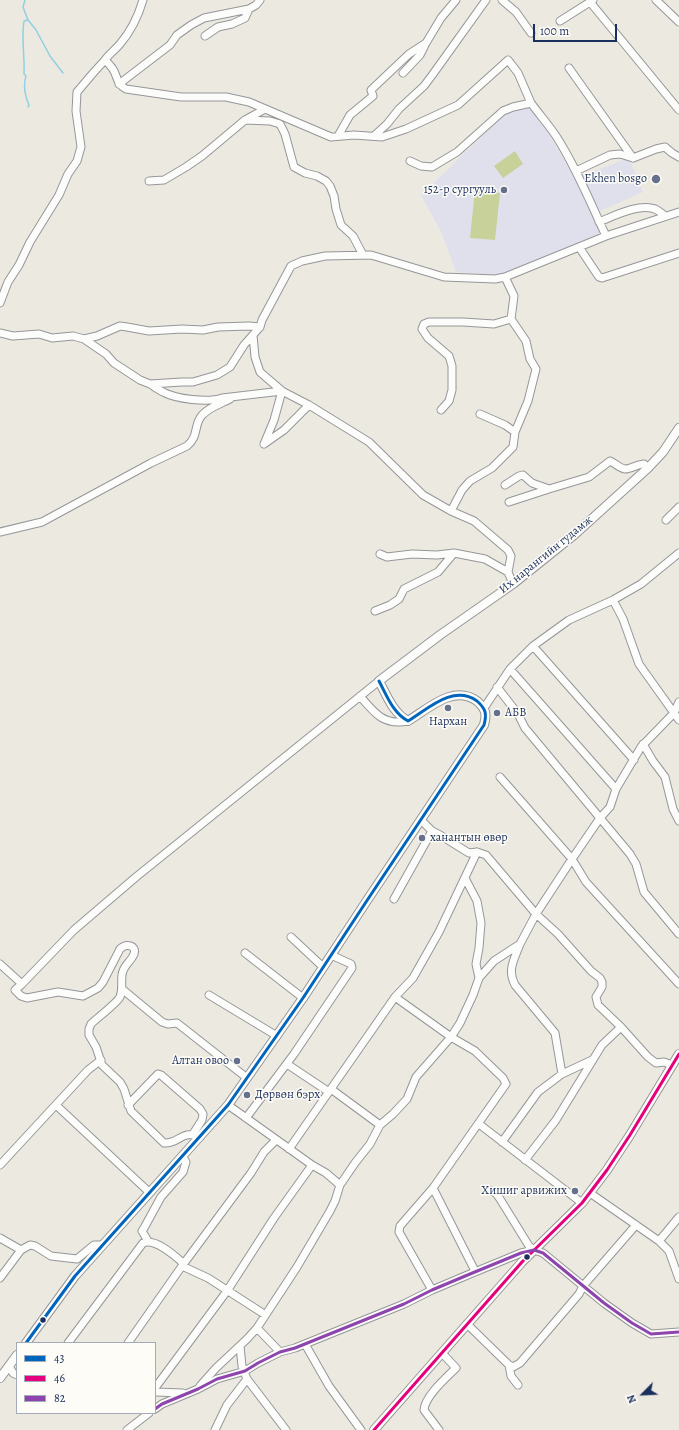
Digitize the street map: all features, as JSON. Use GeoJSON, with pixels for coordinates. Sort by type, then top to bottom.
{"type":"FeatureCollection","features":[{"type":"Feature","properties":{"kind":"main road","name":"Их нарангийн гудамж"},"geometry":{"type":"LineString","coordinates":[[379,681],[440,635],[513,584],[574,535],[648,468],[663,452],[679,428]]}},
{"type":"Feature","properties":{"kind":"main road"},"geometry":{"type":"LineString","coordinates":[[27,1342],[75,1276],[182,1156],[197,1135],[228,1105],[303,998],[484,725],[486,712],[484,708],[468,696],[454,695],[444,698],[408,721],[401,718],[391,704],[379,681]]}},
{"type":"Feature","properties":{"kind":"main road"},"geometry":{"type":"LineString","coordinates":[[374,1430],[534,1250],[582,1203],[630,1135],[679,1054]]}},
{"type":"Feature","properties":{"kind":"main road"},"geometry":{"type":"LineString","coordinates":[[0,1378],[16,1356]]}},
{"type":"Feature","properties":{"kind":"street"},"geometry":{"type":"LineString","coordinates":[[0,303],[8,282],[19,265],[30,242],[59,196],[68,174],[77,161],[81,147],[76,110],[77,92],[89,76],[120,44],[137,20],[143,0]]}},
{"type":"Feature","properties":{"kind":"street"},"geometry":{"type":"LineString","coordinates":[[119,84],[170,45],[177,35],[191,25],[204,18],[249,9],[256,5],[260,0]]}},
{"type":"Feature","properties":{"kind":"street"},"geometry":{"type":"LineString","coordinates":[[403,73],[420,55],[440,18],[456,0]]}},
{"type":"Feature","properties":{"kind":"street"},"geometry":{"type":"LineString","coordinates":[[375,136],[399,109],[424,86],[486,0]]}},
{"type":"Feature","properties":{"kind":"street"},"geometry":{"type":"LineString","coordinates":[[502,0],[516,12],[531,33]]}},
{"type":"Feature","properties":{"kind":"street"},"geometry":{"type":"LineString","coordinates":[[656,0],[679,22]]}},
{"type":"Feature","properties":{"kind":"street"},"geometry":{"type":"LineString","coordinates":[[560,21],[592,1],[679,110]]}},
{"type":"Feature","properties":{"kind":"street"},"geometry":{"type":"LineString","coordinates":[[205,36],[218,27],[232,24],[245,18],[249,9]]}},
{"type":"Feature","properties":{"kind":"street"},"geometry":{"type":"LineString","coordinates":[[338,136],[350,115],[373,96],[371,90],[410,54],[426,42]]}},
{"type":"Feature","properties":{"kind":"street"},"geometry":{"type":"LineString","coordinates":[[105,60],[115,73],[119,84],[126,89],[181,97],[226,97],[249,102],[331,137],[354,135],[382,137],[406,129],[458,105],[508,60],[518,73],[531,103],[555,135],[576,171],[606,236]]}},
{"type":"Feature","properties":{"kind":"street"},"geometry":{"type":"LineString","coordinates":[[568,68],[633,158]]}},
{"type":"Feature","properties":{"kind":"street"},"geometry":{"type":"LineString","coordinates":[[410,161],[421,166],[432,167],[457,152],[503,111],[531,103]]}},
{"type":"Feature","properties":{"kind":"street"},"geometry":{"type":"LineString","coordinates":[[149,181],[164,180],[186,167],[202,156],[245,120],[265,109]]}},
{"type":"Feature","properties":{"kind":"street"},"geometry":{"type":"LineString","coordinates":[[245,120],[270,121],[280,124],[285,134],[294,167],[305,174],[321,179],[330,186],[334,196],[341,226],[353,236],[363,255]]}},
{"type":"Feature","properties":{"kind":"street"},"geometry":{"type":"LineString","coordinates":[[576,171],[610,155],[620,154],[633,158],[656,149],[666,147],[679,157]]}},
{"type":"Feature","properties":{"kind":"street"},"geometry":{"type":"LineString","coordinates":[[599,222],[631,210],[645,208],[656,209],[665,216]]}},
{"type":"Feature","properties":{"kind":"street"},"geometry":{"type":"LineString","coordinates":[[150,384],[193,382],[217,375],[230,367],[244,345],[260,327],[262,320],[291,266],[302,261],[325,256],[363,255],[444,277],[495,279],[505,277],[606,236],[679,212]]}},
{"type":"Feature","properties":{"kind":"street"},"geometry":{"type":"LineString","coordinates":[[579,247],[599,277],[602,278],[679,253]]}},
{"type":"Feature","properties":{"kind":"street"},"geometry":{"type":"LineString","coordinates":[[451,511],[462,490],[470,480],[492,468],[513,447],[515,432],[528,401],[536,369],[530,359],[526,342],[511,319],[514,296],[505,277]]}},
{"type":"Feature","properties":{"kind":"street"},"geometry":{"type":"LineString","coordinates":[[441,410],[449,401],[452,390],[452,366],[449,356],[428,338],[422,329],[424,324],[440,321],[494,324],[511,319]]}},
{"type":"Feature","properties":{"kind":"street"},"geometry":{"type":"LineString","coordinates":[[84,339],[97,336],[120,326],[149,331],[182,329],[203,330],[218,327],[260,327]]}},
{"type":"Feature","properties":{"kind":"street"},"geometry":{"type":"LineString","coordinates":[[0,334],[13,336],[39,334],[52,338],[73,336],[84,339],[106,354],[114,363],[140,380],[172,396],[202,400],[232,398],[282,391]]}},
{"type":"Feature","properties":{"kind":"street"},"geometry":{"type":"LineString","coordinates":[[253,336],[255,356],[260,372],[282,391],[309,405],[369,442],[423,495],[451,511],[474,521],[508,550],[511,556],[508,572],[513,584]]}},
{"type":"Feature","properties":{"kind":"street"},"geometry":{"type":"LineString","coordinates":[[282,391],[274,420],[264,444],[284,430],[309,405]]}},
{"type":"Feature","properties":{"kind":"street"},"geometry":{"type":"LineString","coordinates":[[0,532],[42,522],[151,463],[187,446],[192,442],[195,436],[200,417],[208,410],[232,398]]}},
{"type":"Feature","properties":{"kind":"street"},"geometry":{"type":"LineString","coordinates":[[480,414],[505,425],[515,432]]}},
{"type":"Feature","properties":{"kind":"street"},"geometry":{"type":"LineString","coordinates":[[508,502],[589,477],[610,461],[614,462],[622,469],[627,469],[639,464],[644,464],[648,468]]}},
{"type":"Feature","properties":{"kind":"street"},"geometry":{"type":"LineString","coordinates":[[505,485],[523,475],[532,483],[548,489]]}},
{"type":"Feature","properties":{"kind":"street"},"geometry":{"type":"LineString","coordinates":[[666,520],[679,507]]}},
{"type":"Feature","properties":{"kind":"street"},"geometry":{"type":"LineString","coordinates":[[380,554],[387,557],[412,554],[437,555],[454,553],[485,559],[508,572]]}},
{"type":"Feature","properties":{"kind":"street"},"geometry":{"type":"LineString","coordinates":[[375,611],[390,605],[399,598],[404,589],[438,572],[454,553]]}},
{"type":"Feature","properties":{"kind":"street"},"geometry":{"type":"LineString","coordinates":[[484,708],[510,669],[533,646],[569,620],[613,600],[640,584],[679,553]]}},
{"type":"Feature","properties":{"kind":"street"},"geometry":{"type":"LineString","coordinates":[[613,600],[623,619],[640,664],[679,720]]}},
{"type":"Feature","properties":{"kind":"street"},"geometry":{"type":"LineString","coordinates":[[533,646],[634,760]]}},
{"type":"Feature","properties":{"kind":"street"},"geometry":{"type":"LineString","coordinates":[[510,669],[616,789]]}},
{"type":"Feature","properties":{"kind":"street"},"geometry":{"type":"LineString","coordinates":[[128,1105],[158,1074],[161,1075],[204,1114],[197,1135],[187,1134],[168,1143],[164,1143],[131,1111],[128,1105],[124,1089],[120,1082],[102,1065],[96,1047],[89,1035],[90,1024],[119,998],[122,989],[122,975],[124,966],[134,954],[132,946],[128,944],[123,945],[104,982],[98,988],[83,996],[58,992],[27,998],[21,996],[15,990],[74,930],[136,877],[379,681]]}},
{"type":"Feature","properties":{"kind":"street"},"geometry":{"type":"LineString","coordinates":[[498,687],[518,714],[525,728],[630,854],[636,864],[642,880],[644,892],[679,934]]}},
{"type":"Feature","properties":{"kind":"street"},"geometry":{"type":"LineString","coordinates":[[360,696],[377,715],[392,722],[398,723],[408,721]]}},
{"type":"Feature","properties":{"kind":"street"},"geometry":{"type":"LineString","coordinates":[[562,1074],[555,1033],[515,985],[511,978],[510,971],[520,944],[536,914],[600,818],[610,807],[616,789],[643,744],[674,713],[679,702]]}},
{"type":"Feature","properties":{"kind":"street"},"geometry":{"type":"LineString","coordinates":[[643,744],[665,777],[673,809],[679,821]]}},
{"type":"Feature","properties":{"kind":"street"},"geometry":{"type":"LineString","coordinates":[[500,777],[572,859],[586,882],[679,984]]}},
{"type":"Feature","properties":{"kind":"street"},"geometry":{"type":"LineString","coordinates":[[421,820],[432,830],[469,853],[477,852],[486,855],[536,914],[558,934],[591,971],[600,978],[602,987],[596,997],[596,1002],[648,1057],[656,1063],[664,1062],[672,1065]]}},
{"type":"Feature","properties":{"kind":"street"},"geometry":{"type":"LineString","coordinates":[[394,899],[432,830]]}},
{"type":"Feature","properties":{"kind":"street"},"geometry":{"type":"LineString","coordinates":[[289,1149],[396,997],[413,978],[439,932],[477,852]]}},
{"type":"Feature","properties":{"kind":"street"},"geometry":{"type":"LineString","coordinates":[[465,878],[477,901],[481,923],[476,964],[479,978]]}},
{"type":"Feature","properties":{"kind":"street"},"geometry":{"type":"LineString","coordinates":[[291,937],[323,967]]}},
{"type":"Feature","properties":{"kind":"street"},"geometry":{"type":"LineString","coordinates":[[198,1389],[216,1368],[257,1328],[264,1314],[297,1267],[330,1211],[340,1185],[370,1144],[380,1125],[407,1099],[416,1077],[452,1037],[473,995],[479,978],[494,961],[520,944]]}},
{"type":"Feature","properties":{"kind":"street"},"geometry":{"type":"LineString","coordinates":[[245,953],[303,998]]}},
{"type":"Feature","properties":{"kind":"street"},"geometry":{"type":"LineString","coordinates":[[246,1118],[287,1064],[352,968],[352,964],[331,955]]}},
{"type":"Feature","properties":{"kind":"street"},"geometry":{"type":"LineString","coordinates":[[0,964],[22,984]]}},
{"type":"Feature","properties":{"kind":"street"},"geometry":{"type":"LineString","coordinates":[[122,989],[162,1022],[168,1024],[177,1023],[248,1078]]}},
{"type":"Feature","properties":{"kind":"street"},"geometry":{"type":"LineString","coordinates":[[209,995],[277,1036]]}},
{"type":"Feature","properties":{"kind":"street"},"geometry":{"type":"LineString","coordinates":[[396,997],[452,1037],[475,1051],[496,1073],[503,1078],[506,1084],[433,1188],[400,1226],[399,1232],[432,1290]]}},
{"type":"Feature","properties":{"kind":"street"},"geometry":{"type":"LineString","coordinates":[[525,1160],[556,1120],[602,1045],[621,1027]]}},
{"type":"Feature","properties":{"kind":"street"},"geometry":{"type":"LineString","coordinates":[[0,1165],[88,1070],[101,1060]]}},
{"type":"Feature","properties":{"kind":"street"},"geometry":{"type":"LineString","coordinates":[[502,1142],[538,1092],[562,1074],[592,1060]]}},
{"type":"Feature","properties":{"kind":"street"},"geometry":{"type":"LineString","coordinates":[[287,1064],[380,1125]]}},
{"type":"Feature","properties":{"kind":"street"},"geometry":{"type":"LineString","coordinates":[[56,1105],[149,1192]]}},
{"type":"Feature","properties":{"kind":"street"},"geometry":{"type":"LineString","coordinates":[[228,1105],[312,1165],[326,1173],[340,1185]]}},
{"type":"Feature","properties":{"kind":"street"},"geometry":{"type":"LineString","coordinates":[[479,1124],[582,1203]]}},
{"type":"Feature","properties":{"kind":"street"},"geometry":{"type":"LineString","coordinates":[[129,1342],[183,1264],[251,1173],[262,1155],[276,1140]]}},
{"type":"Feature","properties":{"kind":"street"},"geometry":{"type":"LineString","coordinates":[[182,1156],[186,1162],[183,1172],[161,1197],[142,1231],[148,1241],[169,1251],[183,1264],[208,1278],[264,1314]]}},
{"type":"Feature","properties":{"kind":"street"},"geometry":{"type":"LineString","coordinates":[[156,1387],[227,1291],[274,1218],[312,1165]]}},
{"type":"Feature","properties":{"kind":"street"},"geometry":{"type":"LineString","coordinates":[[433,1188],[475,1271]]}},
{"type":"Feature","properties":{"kind":"street"},"geometry":{"type":"LineString","coordinates":[[489,1190],[496,1193],[529,1246],[534,1250],[543,1253],[583,1286],[632,1323],[650,1334],[679,1332]]}},
{"type":"Feature","properties":{"kind":"street"},"geometry":{"type":"LineString","coordinates":[[590,1193],[659,1241],[668,1251],[679,1279]]}},
{"type":"Feature","properties":{"kind":"street"},"geometry":{"type":"LineString","coordinates":[[659,1241],[679,1217]]}},
{"type":"Feature","properties":{"kind":"street"},"geometry":{"type":"LineString","coordinates":[[467,1324],[509,1365],[513,1367],[520,1363],[579,1294],[583,1286],[636,1225]]}},
{"type":"Feature","properties":{"kind":"street"},"geometry":{"type":"LineString","coordinates":[[0,1238],[21,1250]]}},
{"type":"Feature","properties":{"kind":"street"},"geometry":{"type":"LineString","coordinates":[[69,1342],[143,1243],[148,1241]]}},
{"type":"Feature","properties":{"kind":"street"},"geometry":{"type":"LineString","coordinates":[[0,1278],[21,1250],[30,1245],[35,1246],[51,1256],[77,1259],[94,1245],[102,1245]]}},
{"type":"Feature","properties":{"kind":"street"},"geometry":{"type":"LineString","coordinates":[[156,1408],[162,1404],[198,1389],[217,1379],[245,1372],[258,1363],[280,1352],[305,1344],[404,1304],[475,1271],[521,1253],[534,1250]]}},
{"type":"Feature","properties":{"kind":"street"},"geometry":{"type":"LineString","coordinates":[[257,1328],[280,1352]]}},
{"type":"Feature","properties":{"kind":"street"},"geometry":{"type":"LineString","coordinates":[[305,1344],[329,1386],[361,1430]]}},
{"type":"Feature","properties":{"kind":"street"},"geometry":{"type":"LineString","coordinates":[[240,1346],[241,1359],[247,1379],[286,1430]]}},
{"type":"Feature","properties":{"kind":"street"},"geometry":{"type":"LineString","coordinates":[[439,1430],[424,1410],[428,1399],[456,1368],[442,1353]]}},
{"type":"Feature","properties":{"kind":"street"},"geometry":{"type":"LineString","coordinates":[[509,1365],[511,1376],[518,1385]]}},
{"type":"Feature","properties":{"kind":"street"},"geometry":{"type":"LineString","coordinates":[[9,1366],[13,1373],[16,1374]]}},
{"type":"Feature","properties":{"kind":"street"},"geometry":{"type":"LineString","coordinates":[[214,1430],[227,1405],[247,1379]]}},
{"type":"Feature","properties":{"kind":"street"},"geometry":{"type":"LineString","coordinates":[[156,1392],[186,1393]]}},
{"type":"Feature","properties":{"kind":"street"},"geometry":{"type":"LineString","coordinates":[[126,1430],[148,1414]]}},
{"type":"Feature","properties":{"kind":"shaded area","name":"152-р сургууль"},"geometry":{"type":"Polygon","coordinates":[[[531,107],[537,114],[584,194],[601,231],[598,235],[503,273],[491,275],[456,272],[441,232],[421,195],[507,112],[531,107]]]}},
{"type":"Feature","properties":{"kind":"shaded area"},"geometry":{"type":"Polygon","coordinates":[[[629,158],[643,192],[598,212],[583,179],[586,174],[629,158]]]}},
{"type":"Feature","properties":{"kind":"green space"},"geometry":{"type":"Polygon","coordinates":[[[515,151],[523,164],[503,178],[494,166],[515,151]]]}},
{"type":"Feature","properties":{"kind":"green space"},"geometry":{"type":"Polygon","coordinates":[[[475,190],[500,193],[495,240],[470,238],[475,190]]]}},
{"type":"Feature","properties":{"kind":"waterway"},"geometry":{"type":"LineString","coordinates":[[25,0],[23,7],[28,20],[24,21],[23,41],[24,74],[26,76],[25,87],[26,98],[29,105],[28,107]]}},
{"type":"Feature","properties":{"kind":"waterway"},"geometry":{"type":"LineString","coordinates":[[28,20],[36,30],[50,56],[63,73]]}},
{"type":"Feature","properties":{"kind":"transit line","name":"43"},"geometry":{"type":"LineString","coordinates":[[27,1342],[75,1276],[228,1105],[303,998],[484,725],[484,709],[477,701],[468,696],[459,695],[441,700],[408,721],[394,709],[379,681]]}},
{"type":"Feature","properties":{"kind":"transit line","name":"46"},"geometry":{"type":"LineString","coordinates":[[374,1430],[522,1262],[582,1203],[607,1170],[630,1135],[679,1054]]}},
{"type":"Feature","properties":{"kind":"transit line","name":"82"},"geometry":{"type":"LineString","coordinates":[[156,1408],[162,1404],[198,1389],[217,1379],[245,1371],[280,1352],[295,1348],[404,1304],[432,1290],[521,1253],[534,1250],[543,1253],[604,1303],[632,1323],[651,1334],[679,1332]]}},
{"type":"Feature","properties":{"kind":"place","name":"Ekhen bosgo"},"geometry":{"type":"Point","coordinates":[656,179]}},
{"type":"Feature","properties":{"kind":"place","name":"152-р сургууль"},"geometry":{"type":"Point","coordinates":[504,190]}},
{"type":"Feature","properties":{"kind":"place","name":"Нархан"},"geometry":{"type":"Point","coordinates":[448,708]}},
{"type":"Feature","properties":{"kind":"place","name":"АБВ"},"geometry":{"type":"Point","coordinates":[497,713]}},
{"type":"Feature","properties":{"kind":"place","name":"ханантын өвөр"},"geometry":{"type":"Point","coordinates":[422,838]}},
{"type":"Feature","properties":{"kind":"place","name":"Алтан овоо"},"geometry":{"type":"Point","coordinates":[237,1061]}},
{"type":"Feature","properties":{"kind":"place","name":"Дөрвөн бэрх"},"geometry":{"type":"Point","coordinates":[247,1095]}},
{"type":"Feature","properties":{"kind":"place","name":"Хишиг арвижих"},"geometry":{"type":"Point","coordinates":[575,1191]}}]}
